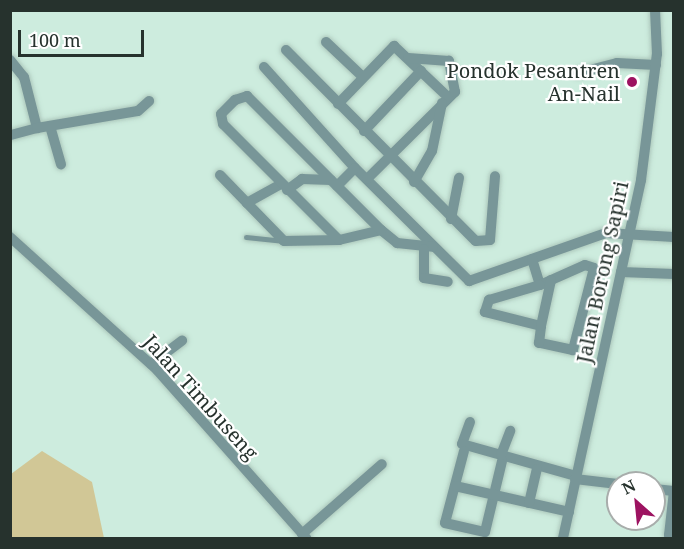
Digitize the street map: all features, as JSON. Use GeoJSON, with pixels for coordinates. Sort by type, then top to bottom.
{"type":"FeatureCollection","features":[{"type":"Feature","properties":{"kind":"street","name":"Jalan Borong Sapiri"},"geometry":{"type":"LineString","coordinates":[[563,538],[629,235],[656,65],[656,10]]}},
{"type":"Feature","properties":{"kind":"street"},"geometry":{"type":"LineString","coordinates":[[326,42],[363,77]]}},
{"type":"Feature","properties":{"kind":"street"},"geometry":{"type":"LineString","coordinates":[[338,104],[392,47],[408,58],[445,100]]}},
{"type":"Feature","properties":{"kind":"street"},"geometry":{"type":"LineString","coordinates":[[286,50],[470,238],[490,242],[495,176]]}},
{"type":"Feature","properties":{"kind":"street"},"geometry":{"type":"LineString","coordinates":[[367,179],[455,90],[449,61],[408,58]]}},
{"type":"Feature","properties":{"kind":"street"},"geometry":{"type":"LineString","coordinates":[[10,60],[24,77],[37,128]]}},
{"type":"Feature","properties":{"kind":"street"},"geometry":{"type":"LineString","coordinates":[[578,73],[617,63],[656,65]]}},
{"type":"Feature","properties":{"kind":"street"},"geometry":{"type":"LineString","coordinates":[[264,67],[429,248],[469,281],[606,233],[674,237]]}},
{"type":"Feature","properties":{"kind":"street"},"geometry":{"type":"LineString","coordinates":[[364,131],[421,71]]}},
{"type":"Feature","properties":{"kind":"street"},"geometry":{"type":"LineString","coordinates":[[339,240],[223,124],[221,114],[242,97],[247,96],[381,230],[397,243],[429,248]]}},
{"type":"Feature","properties":{"kind":"street"},"geometry":{"type":"LineString","coordinates":[[414,182],[432,151],[445,100]]}},
{"type":"Feature","properties":{"kind":"street"},"geometry":{"type":"LineString","coordinates":[[10,135],[37,128],[138,111],[149,101]]}},
{"type":"Feature","properties":{"kind":"street"},"geometry":{"type":"LineString","coordinates":[[50,126],[61,164]]}},
{"type":"Feature","properties":{"kind":"street"},"geometry":{"type":"LineString","coordinates":[[247,203],[302,179],[334,183],[355,168]]}},
{"type":"Feature","properties":{"kind":"street"},"geometry":{"type":"LineString","coordinates":[[220,175],[284,241],[339,240],[381,230]]}},
{"type":"Feature","properties":{"kind":"street"},"geometry":{"type":"LineString","coordinates":[[451,219],[459,178]]}},
{"type":"Feature","properties":{"kind":"street","name":"Jalan Timbuseng"},"geometry":{"type":"LineString","coordinates":[[10,237],[151,364],[304,536]]}},
{"type":"Feature","properties":{"kind":"street"},"geometry":{"type":"LineString","coordinates":[[429,248],[424,278],[448,282]]}},
{"type":"Feature","properties":{"kind":"street"},"geometry":{"type":"LineString","coordinates":[[532,259],[540,285]]}},
{"type":"Feature","properties":{"kind":"street"},"geometry":{"type":"LineString","coordinates":[[541,326],[491,317],[483,308],[489,300],[540,285],[551,279],[585,265],[594,268],[574,349],[539,344],[551,279]]}},
{"type":"Feature","properties":{"kind":"street"},"geometry":{"type":"LineString","coordinates":[[621,272],[674,274]]}},
{"type":"Feature","properties":{"kind":"street"},"geometry":{"type":"LineString","coordinates":[[151,364],[182,341]]}},
{"type":"Feature","properties":{"kind":"street"},"geometry":{"type":"LineString","coordinates":[[470,422],[462,444],[502,458],[576,477],[606,482]]}},
{"type":"Feature","properties":{"kind":"street"},"geometry":{"type":"LineString","coordinates":[[464,452],[445,523],[485,532],[510,431]]}},
{"type":"Feature","properties":{"kind":"street"},"geometry":{"type":"LineString","coordinates":[[304,536],[382,464]]}},
{"type":"Feature","properties":{"kind":"street"},"geometry":{"type":"LineString","coordinates":[[529,503],[537,469]]}},
{"type":"Feature","properties":{"kind":"street"},"geometry":{"type":"LineString","coordinates":[[455,486],[568,512]]}},
{"type":"Feature","properties":{"kind":"street"},"geometry":{"type":"LineString","coordinates":[[666,490],[674,491],[669,535],[674,535]]}},
{"type":"Feature","properties":{"kind":"lane"},"geometry":{"type":"LineString","coordinates":[[246,237],[284,241]]}},
{"type":"Feature","properties":{"kind":"shaded area"},"geometry":{"type":"Polygon","coordinates":[[[42,451],[92,482],[104,538],[11,538],[11,474],[42,451]]]}},
{"type":"Feature","properties":{"kind":"place","name":"Pondok Pesantren An-Nail"},"geometry":{"type":"Point","coordinates":[632,82]}}]}
